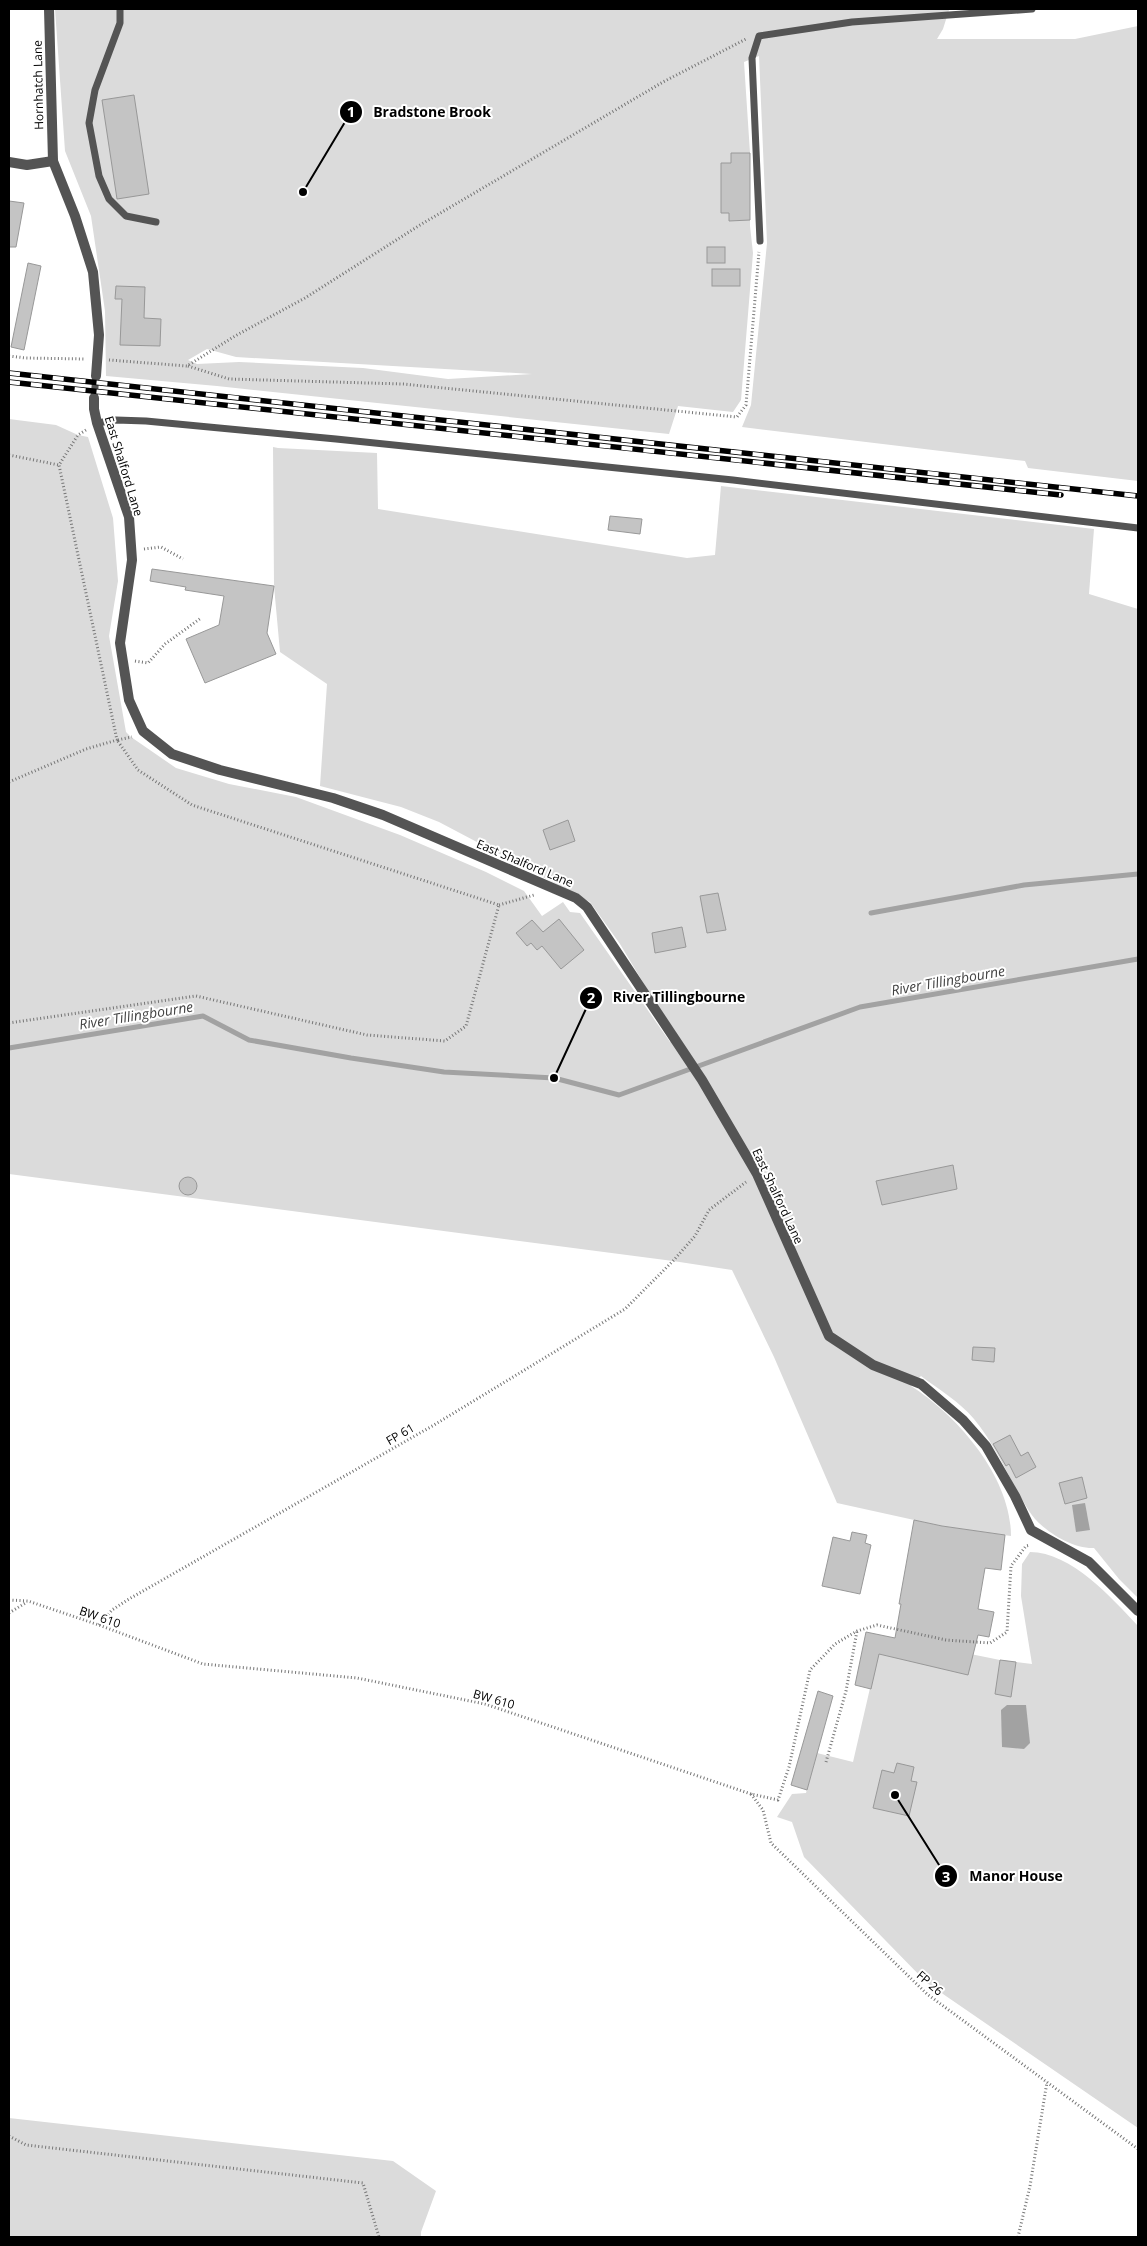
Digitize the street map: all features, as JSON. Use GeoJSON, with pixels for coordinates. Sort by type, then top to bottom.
{"type":"FeatureCollection","features":[{"type":"Feature","properties":{"kind":"street","name":"Hornhatch Lane"},"geometry":{"type":"LineString","coordinates":[[49,9],[53,161]]}},
{"type":"Feature","properties":{"kind":"street"},"geometry":{"type":"LineString","coordinates":[[9,162],[27,165],[53,161]]}},
{"type":"Feature","properties":{"kind":"street","name":"East Shalford Lane"},"geometry":{"type":"LineString","coordinates":[[53,161],[75,216],[92,272],[99,335],[96,376]]}},
{"type":"Feature","properties":{"kind":"street","name":"East Shalford Lane"},"geometry":{"type":"LineString","coordinates":[[94,398],[97,423],[129,517],[132,560],[120,643],[129,700],[143,731],[172,754],[220,770],[334,798],[576,898],[587,907],[702,1080],[757,1174],[829,1336],[873,1365],[921,1384],[962,1420],[986,1446],[1015,1496],[1031,1530],[1089,1562],[1138,1611]]}},
{"type":"Feature","properties":{"kind":"lane"},"geometry":{"type":"LineString","coordinates":[[120,9],[120,24],[94,90],[89,123],[99,176],[110,199],[126,216],[156,222]]}},
{"type":"Feature","properties":{"kind":"lane"},"geometry":{"type":"LineString","coordinates":[[760,241],[752,58],[759,36],[852,22],[1032,9]]}},
{"type":"Feature","properties":{"kind":"lane","name":"East Shalford Lane"},"geometry":{"type":"LineString","coordinates":[[94,398],[96,376]]}},
{"type":"Feature","properties":{"kind":"lane"},"geometry":{"type":"LineString","coordinates":[[97,423],[116,420],[146,421],[326,438],[733,480],[1138,528]]}},
{"type":"Feature","properties":{"kind":"path"},"geometry":{"type":"LineString","coordinates":[[187,366],[235,336],[304,298],[420,225],[663,82],[741,39],[759,36]]}},
{"type":"Feature","properties":{"kind":"path"},"geometry":{"type":"LineString","coordinates":[[9,356],[97,359],[187,366],[229,379],[403,384],[737,417],[746,405],[760,241]]}},
{"type":"Feature","properties":{"kind":"path"},"geometry":{"type":"LineString","coordinates":[[78,435],[59,465],[117,740],[138,770],[192,805],[499,905],[554,889]]}},
{"type":"Feature","properties":{"kind":"path"},"geometry":{"type":"LineString","coordinates":[[9,455],[59,465]]}},
{"type":"Feature","properties":{"kind":"path"},"geometry":{"type":"LineString","coordinates":[[131,551],[161,547],[183,559]]}},
{"type":"Feature","properties":{"kind":"path"},"geometry":{"type":"LineString","coordinates":[[122,659],[148,663],[165,644],[202,618]]}},
{"type":"Feature","properties":{"kind":"path"},"geometry":{"type":"LineString","coordinates":[[9,782],[86,749],[131,737]]}},
{"type":"Feature","properties":{"kind":"path"},"geometry":{"type":"LineString","coordinates":[[9,1023],[196,996],[367,1035],[444,1041],[466,1026],[499,905]]}},
{"type":"Feature","properties":{"kind":"path","name":"FP 61"},"geometry":{"type":"LineString","coordinates":[[99,1625],[112,1610],[129,1598],[434,1425],[625,1309],[695,1236],[709,1210],[757,1174]]}},
{"type":"Feature","properties":{"kind":"path"},"geometry":{"type":"LineString","coordinates":[[826,1762],[846,1691],[857,1631],[877,1625],[946,1640],[990,1643],[1007,1632],[1012,1566],[1026,1546],[1050,1541]]}},
{"type":"Feature","properties":{"kind":"path","name":"BW 610"},"geometry":{"type":"LineString","coordinates":[[9,1600],[28,1601],[203,1664],[357,1678],[485,1704],[751,1794],[778,1800],[788,1767],[810,1670],[835,1644],[857,1631]]}},
{"type":"Feature","properties":{"kind":"path"},"geometry":{"type":"LineString","coordinates":[[9,1613],[28,1601]]}},
{"type":"Feature","properties":{"kind":"path","name":"FP 26"},"geometry":{"type":"LineString","coordinates":[[751,1794],[763,1810],[771,1842],[928,1994],[1138,2149]]}},
{"type":"Feature","properties":{"kind":"path"},"geometry":{"type":"LineString","coordinates":[[1018,2237],[1030,2186],[1047,2082]]}},
{"type":"Feature","properties":{"kind":"path"},"geometry":{"type":"LineString","coordinates":[[9,2136],[26,2145],[363,2183],[379,2237]]}},
{"type":"Feature","properties":{"kind":"shaded area"},"geometry":{"type":"Polygon","coordinates":[[[55,9],[971,9],[949,10],[943,29],[937,39],[1075,39],[1138,26],[1138,481],[1028,468],[1025,461],[742,427],[751,405],[767,243],[759,56],[744,62],[750,153],[750,226],[753,253],[741,400],[733,412],[678,406],[669,434],[106,376],[105,311],[91,216],[65,151],[55,9]],[[207,349],[188,360],[197,364],[239,362],[363,368],[448,379],[532,374],[236,357],[207,349]]]}},
{"type":"Feature","properties":{"kind":"shaded area"},"geometry":{"type":"Polygon","coordinates":[[[9,419],[56,425],[78,435],[88,437],[113,518],[118,581],[109,636],[126,732],[131,737],[176,768],[229,784],[296,797],[400,835],[486,872],[524,891],[542,916],[563,902],[570,912],[580,913],[670,1042],[676,1032],[650,994],[620,944],[590,902],[439,822],[401,807],[320,786],[327,684],[280,652],[274,586],[273,447],[377,453],[378,509],[687,558],[715,555],[721,486],[1094,529],[1089,594],[1138,609],[1138,1598],[1119,1579],[1094,1548],[1067,1542],[1049,1531],[1034,1518],[990,1441],[974,1419],[956,1401],[921,1376],[911,1386],[929,1399],[963,1431],[979,1450],[992,1471],[1002,1492],[1009,1514],[1011,1536],[946,1527],[837,1503],[774,1357],[732,1270],[9,1174],[9,419]]]}},
{"type":"Feature","properties":{"kind":"shaded area"},"geometry":{"type":"Polygon","coordinates":[[[1085,1503],[1090,1530],[1076,1532],[1072,1505],[1085,1503]]]}},
{"type":"Feature","properties":{"kind":"shaded area"},"geometry":{"type":"Polygon","coordinates":[[[1030,1552],[1045,1554],[1061,1560],[1090,1578],[1138,1626],[1138,2128],[927,1983],[804,1857],[792,1822],[777,1817],[792,1794],[806,1793],[817,1753],[853,1762],[882,1636],[1000,1660],[1032,1664],[1021,1596],[1022,1564],[1030,1552]]]}},
{"type":"Feature","properties":{"kind":"shaded area"},"geometry":{"type":"Polygon","coordinates":[[[1007,1705],[1026,1705],[1030,1743],[1024,1749],[1002,1747],[1001,1710],[1007,1705]]]}},
{"type":"Feature","properties":{"kind":"shaded area"},"geometry":{"type":"Polygon","coordinates":[[[9,2118],[393,2161],[436,2191],[421,2232],[421,2237],[9,2237],[9,2118]]]}},
{"type":"Feature","properties":{"kind":"building"},"geometry":{"type":"Polygon","coordinates":[[[134,95],[149,194],[117,199],[102,100],[134,95]]]}},
{"type":"Feature","properties":{"kind":"building"},"geometry":{"type":"Polygon","coordinates":[[[731,153],[750,153],[750,220],[729,221],[729,213],[721,213],[721,163],[731,163],[731,153]]]}},
{"type":"Feature","properties":{"kind":"building"},"geometry":{"type":"Polygon","coordinates":[[[9,201],[24,203],[16,247],[9,247],[9,201]]]}},
{"type":"Feature","properties":{"kind":"building"},"geometry":{"type":"Polygon","coordinates":[[[707,247],[725,247],[725,263],[707,263],[707,247]]]}},
{"type":"Feature","properties":{"kind":"building"},"geometry":{"type":"Polygon","coordinates":[[[28,263],[41,266],[24,350],[11,347],[28,263]]]}},
{"type":"Feature","properties":{"kind":"building"},"geometry":{"type":"Polygon","coordinates":[[[712,269],[740,269],[740,286],[712,286],[712,269]]]}},
{"type":"Feature","properties":{"kind":"building"},"geometry":{"type":"Polygon","coordinates":[[[116,286],[145,287],[144,318],[161,319],[160,346],[120,345],[122,299],[115,299],[116,286]]]}},
{"type":"Feature","properties":{"kind":"building"},"geometry":{"type":"Polygon","coordinates":[[[610,516],[642,519],[640,534],[608,530],[610,516]]]}},
{"type":"Feature","properties":{"kind":"building"},"geometry":{"type":"Polygon","coordinates":[[[152,569],[274,586],[267,633],[276,654],[205,683],[186,639],[219,625],[224,596],[185,590],[186,587],[150,581],[152,569]]]}},
{"type":"Feature","properties":{"kind":"building"},"geometry":{"type":"Polygon","coordinates":[[[568,820],[575,841],[550,850],[543,830],[568,820]]]}},
{"type":"Feature","properties":{"kind":"building"},"geometry":{"type":"Polygon","coordinates":[[[718,893],[726,930],[707,933],[700,896],[718,893]]]}},
{"type":"Feature","properties":{"kind":"building"},"geometry":{"type":"Polygon","coordinates":[[[559,919],[584,950],[561,969],[542,946],[537,950],[531,943],[527,946],[516,933],[532,920],[543,932],[559,919]]]}},
{"type":"Feature","properties":{"kind":"building"},"geometry":{"type":"Polygon","coordinates":[[[682,927],[686,947],[655,953],[652,933],[682,927]]]}},
{"type":"Feature","properties":{"kind":"building"},"geometry":{"type":"Polygon","coordinates":[[[953,1165],[957,1189],[882,1205],[876,1181],[953,1165]]]}},
{"type":"Feature","properties":{"kind":"building"},"geometry":{"type":"Polygon","coordinates":[[[188,1177],[194,1180],[197,1186],[194,1192],[188,1195],[182,1192],[179,1186],[182,1180],[188,1177]]]}},
{"type":"Feature","properties":{"kind":"building"},"geometry":{"type":"Polygon","coordinates":[[[973,1347],[995,1348],[994,1362],[972,1360],[973,1347]]]}},
{"type":"Feature","properties":{"kind":"building"},"geometry":{"type":"Polygon","coordinates":[[[1010,1435],[1021,1456],[1028,1452],[1036,1467],[1016,1478],[1009,1464],[1006,1466],[993,1444],[1010,1435]]]}},
{"type":"Feature","properties":{"kind":"building"},"geometry":{"type":"Polygon","coordinates":[[[1082,1477],[1087,1498],[1065,1504],[1059,1483],[1082,1477]]]}},
{"type":"Feature","properties":{"kind":"building"},"geometry":{"type":"Polygon","coordinates":[[[914,1520],[1005,1535],[1001,1570],[985,1568],[978,1609],[994,1612],[989,1637],[978,1635],[968,1675],[879,1654],[871,1689],[855,1685],[866,1632],[895,1638],[914,1520]]]}},
{"type":"Feature","properties":{"kind":"building"},"geometry":{"type":"Polygon","coordinates":[[[852,1532],[867,1535],[865,1543],[871,1545],[860,1594],[822,1586],[833,1537],[850,1541],[852,1532]]]}},
{"type":"Feature","properties":{"kind":"building"},"geometry":{"type":"Polygon","coordinates":[[[1000,1660],[1016,1662],[1011,1697],[995,1694],[1000,1660]]]}},
{"type":"Feature","properties":{"kind":"building"},"geometry":{"type":"Polygon","coordinates":[[[818,1691],[833,1696],[807,1790],[791,1785],[818,1691]]]}},
{"type":"Feature","properties":{"kind":"building"},"geometry":{"type":"Polygon","coordinates":[[[897,1763],[914,1767],[911,1781],[917,1782],[909,1816],[873,1808],[882,1770],[894,1773],[897,1763]]]}},
{"type":"Feature","properties":{"kind":"waterway"},"geometry":{"type":"LineString","coordinates":[[871,913],[1024,885],[1138,874]]}},
{"type":"Feature","properties":{"kind":"waterway","name":"River Tillingbourne"},"geometry":{"type":"LineString","coordinates":[[9,1048],[203,1016],[249,1040],[444,1072],[554,1078],[619,1095],[860,1007],[1138,959]]}},
{"type":"Feature","properties":{"kind":"railway"},"geometry":{"type":"LineString","coordinates":[[9,373],[1138,496]]}},
{"type":"Feature","properties":{"kind":"railway"},"geometry":{"type":"LineString","coordinates":[[9,382],[1061,495]]}},
{"type":"Feature","properties":{"kind":"place","name":"Bradstone Brook"},"geometry":{"type":"Point","coordinates":[303,192]}},
{"type":"Feature","properties":{"kind":"place","name":"River Tillingbourne"},"geometry":{"type":"Point","coordinates":[554,1078]}},
{"type":"Feature","properties":{"kind":"place","name":"Manor House"},"geometry":{"type":"Point","coordinates":[895,1795]}}]}
